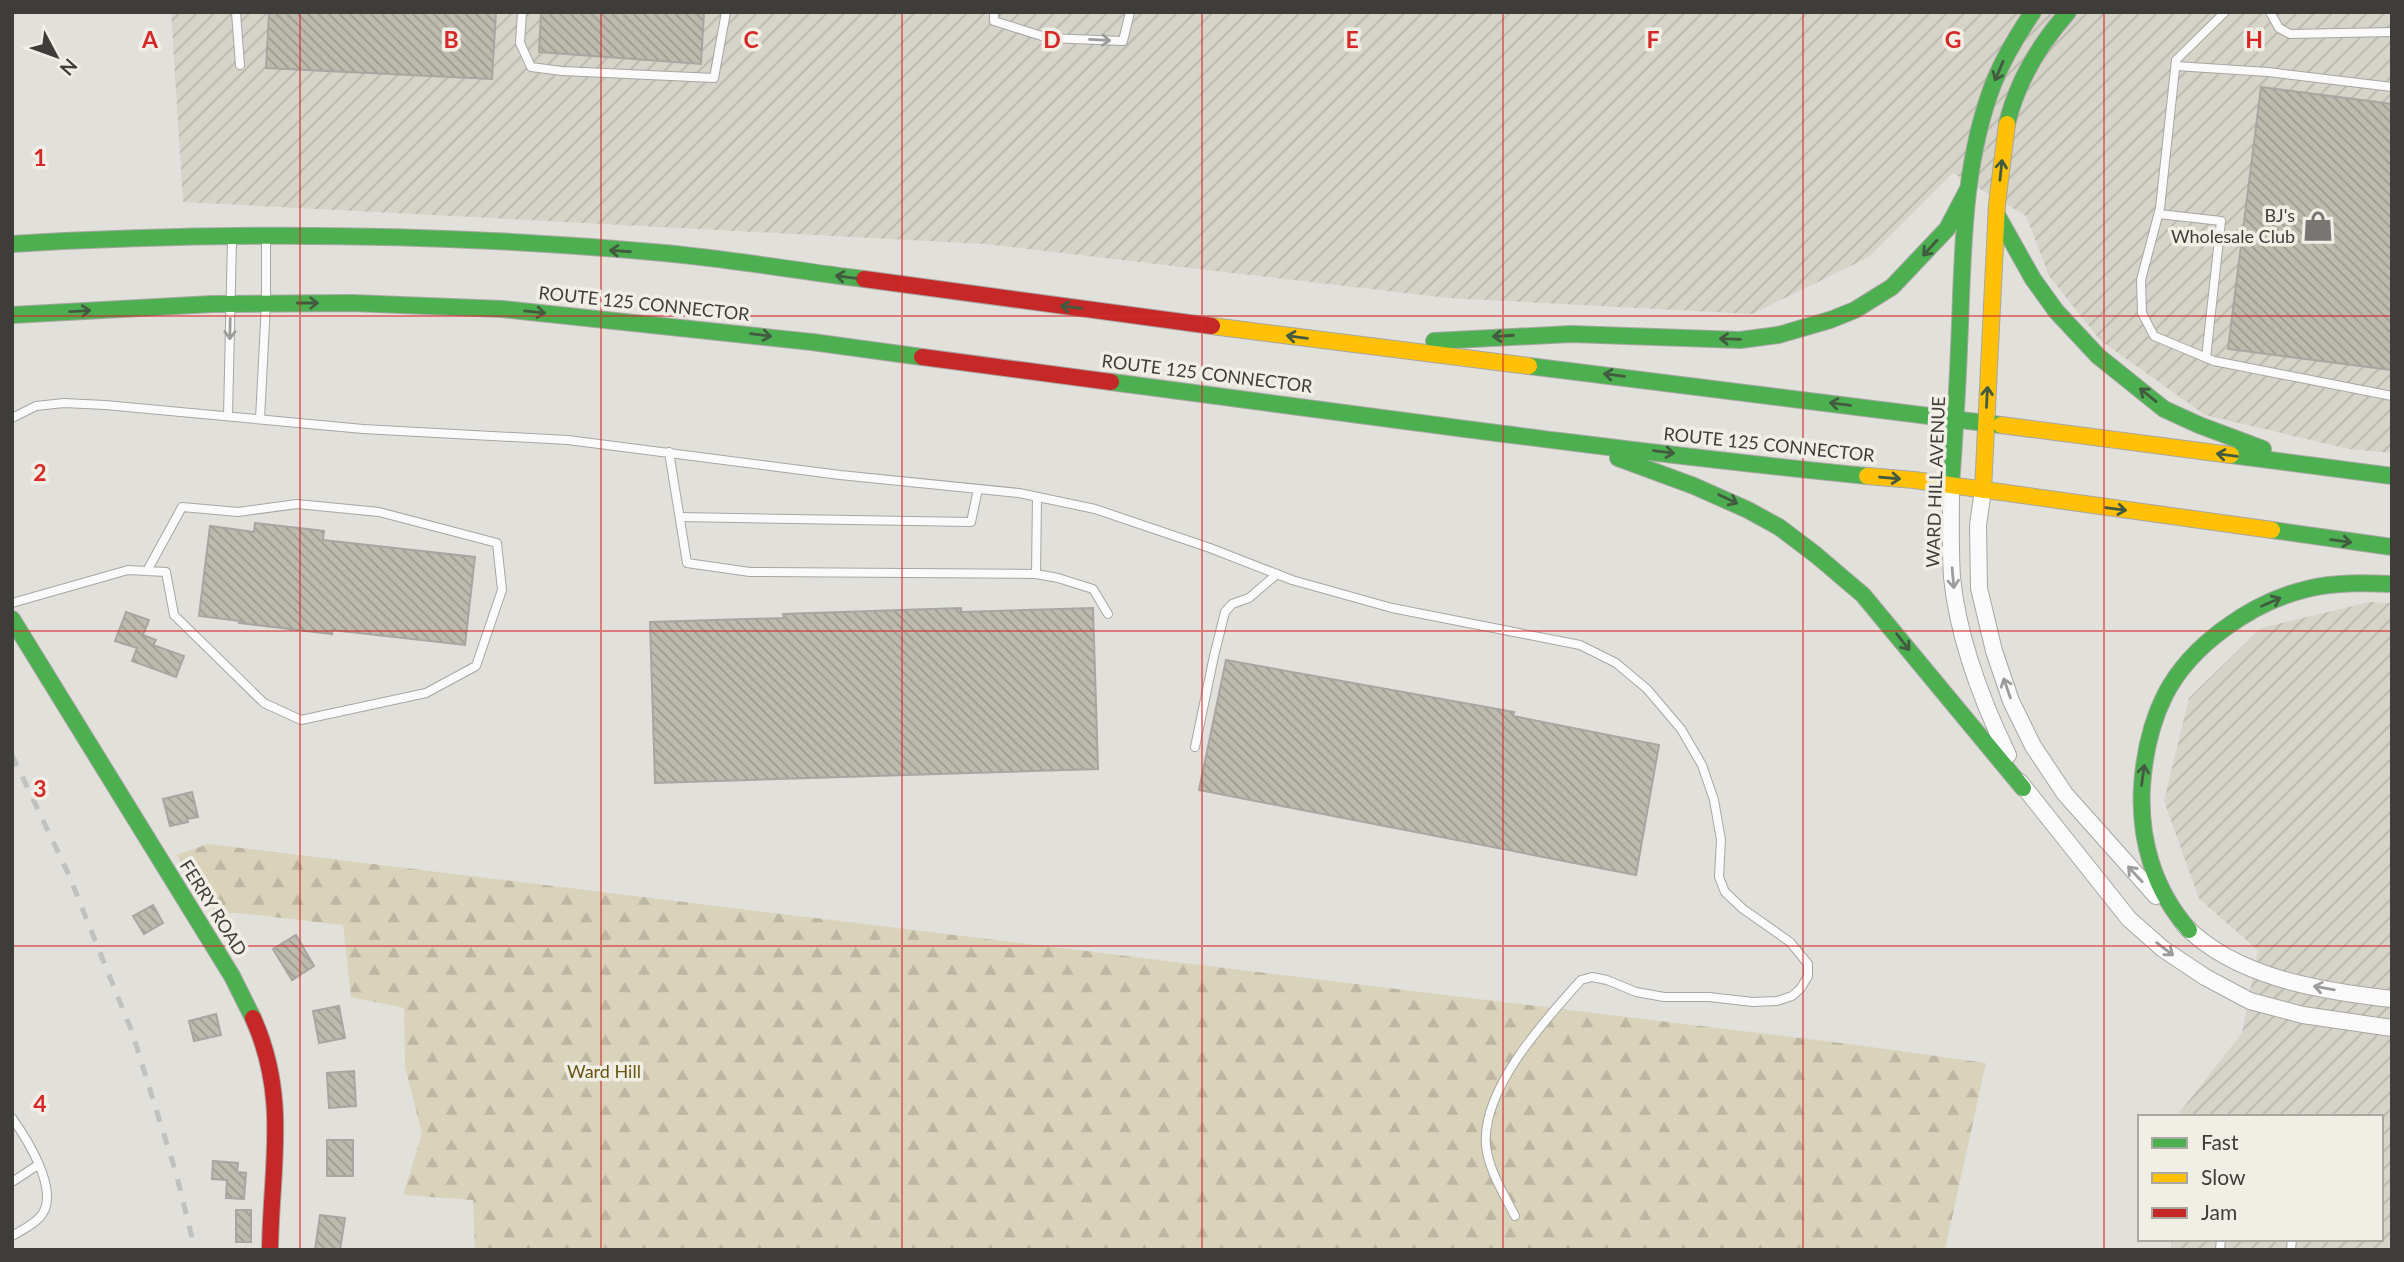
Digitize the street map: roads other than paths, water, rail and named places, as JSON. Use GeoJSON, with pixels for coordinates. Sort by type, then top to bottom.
{"type":"FeatureCollection","features":[{"type":"Feature","properties":{"kind":"main road","name":"WARD HILL AVENUE"},"geometry":{"type":"LineString","coordinates":[[1951,485],[1967,191],[1985,105],[2019,30],[2033,12]]}},
{"type":"Feature","properties":{"kind":"main road"},"geometry":{"type":"LineString","coordinates":[[1983,490],[1997,215],[2006,127],[2013,100],[2043,42],[2068,12]]}},
{"type":"Feature","properties":{"kind":"main road"},"geometry":{"type":"LineString","coordinates":[[1365,345],[1522,335],[1571,334],[1740,340],[1779,335],[1855,310],[1892,287],[1947,229],[1967,191]]}},
{"type":"Feature","properties":{"kind":"main road"},"geometry":{"type":"LineString","coordinates":[[1997,215],[2033,279],[2056,311],[2098,356],[2164,409],[2298,464]]}},
{"type":"Feature","properties":{"kind":"main road"},"geometry":{"type":"LineString","coordinates":[[12,244],[110,238],[265,235],[413,237],[665,253],[2392,477]]}},
{"type":"Feature","properties":{"kind":"main road","name":"ROUTE 125 CONNECTOR"},"geometry":{"type":"LineString","coordinates":[[12,315],[231,304],[352,303],[502,309],[702,328],[1572,443],[1951,485],[2392,547]]}},
{"type":"Feature","properties":{"kind":"main road"},"geometry":{"type":"LineString","coordinates":[[1572,443],[1714,492],[1769,520],[1796,540],[1863,595],[2023,788]]}},
{"type":"Feature","properties":{"kind":"main road"},"geometry":{"type":"LineString","coordinates":[[2189,930],[2169,905],[2157,880],[2141,816],[2141,788],[2146,755],[2166,694],[2194,655],[2212,639],[2264,605],[2294,592],[2337,583],[2392,584]]}},
{"type":"Feature","properties":{"kind":"main road","name":"FERRY ROAD"},"geometry":{"type":"LineString","coordinates":[[12,619],[232,976],[259,1029],[270,1063],[274,1095],[275,1167],[269,1216],[270,1250]]}},
{"type":"Feature","properties":{"kind":"street","name":"WARD HILL AVENUE"},"geometry":{"type":"LineString","coordinates":[[1951,485],[1952,576],[1961,633],[1992,721],[2023,788],[2129,919],[2162,948],[2205,977],[2250,1001],[2303,1015],[2392,1028]]}},
{"type":"Feature","properties":{"kind":"street"},"geometry":{"type":"LineString","coordinates":[[1983,490],[1978,525],[1979,588],[1994,651],[2011,701],[2027,735],[2065,794],[2114,851],[2189,930],[2228,957],[2270,976],[2315,987],[2392,999]]}},
{"type":"Feature","properties":{"kind":"lane"},"geometry":{"type":"LineString","coordinates":[[236,12],[240,65]]}},
{"type":"Feature","properties":{"kind":"lane"},"geometry":{"type":"LineString","coordinates":[[522,12],[520,43],[531,67],[562,71],[714,78],[726,12]]}},
{"type":"Feature","properties":{"kind":"lane"},"geometry":{"type":"LineString","coordinates":[[994,12],[993,21],[1048,38],[1123,41],[1130,12]]}},
{"type":"Feature","properties":{"kind":"lane"},"geometry":{"type":"LineString","coordinates":[[2225,12],[2176,60],[2159,214],[2141,280],[2142,313],[2154,336],[2206,358],[2392,396]]}},
{"type":"Feature","properties":{"kind":"lane"},"geometry":{"type":"LineString","coordinates":[[2270,12],[2279,28],[2290,34],[2392,32]]}},
{"type":"Feature","properties":{"kind":"lane"},"geometry":{"type":"LineString","coordinates":[[2176,66],[2268,72],[2392,87]]}},
{"type":"Feature","properties":{"kind":"lane"},"geometry":{"type":"LineString","coordinates":[[2159,214],[2221,221],[2206,358]]}},
{"type":"Feature","properties":{"kind":"lane"},"geometry":{"type":"LineString","coordinates":[[260,419],[266,303],[265,235]]}},
{"type":"Feature","properties":{"kind":"lane"},"geometry":{"type":"LineString","coordinates":[[228,416],[232,236]]}},
{"type":"Feature","properties":{"kind":"lane"},"geometry":{"type":"LineString","coordinates":[[12,418],[36,406],[64,403],[363,429],[568,440],[1037,497],[1095,509],[1277,574],[1392,608],[1580,645],[1616,663],[1647,689],[1681,729],[1702,765],[1714,800],[1721,840],[1719,877],[1725,892],[1743,909],[1790,942],[1808,964],[1808,976],[1792,996],[1777,1001],[1753,1002],[1709,997],[1664,997],[1636,992],[1607,979],[1592,977],[1581,980],[1523,1049],[1497,1093],[1486,1146],[1493,1173],[1515,1216]]}},
{"type":"Feature","properties":{"kind":"lane"},"geometry":{"type":"LineString","coordinates":[[669,452],[687,563],[750,572],[1036,574],[1093,589],[1108,614]]}},
{"type":"Feature","properties":{"kind":"lane"},"geometry":{"type":"LineString","coordinates":[[680,517],[971,522],[978,489]]}},
{"type":"Feature","properties":{"kind":"lane"},"geometry":{"type":"LineString","coordinates":[[1036,574],[1037,497]]}},
{"type":"Feature","properties":{"kind":"lane"},"geometry":{"type":"LineString","coordinates":[[12,603],[128,570],[147,571],[166,572],[174,615],[264,703],[301,720],[426,693],[476,666],[502,590],[497,543],[379,512],[297,504],[238,512],[182,507],[147,571]]}},
{"type":"Feature","properties":{"kind":"lane"},"geometry":{"type":"LineString","coordinates":[[1195,747],[1225,612],[1232,604],[1249,598],[1277,574]]}},
{"type":"Feature","properties":{"kind":"lane"},"geometry":{"type":"LineString","coordinates":[[12,1118],[25,1137],[47,1192],[47,1204],[42,1215],[12,1236]]}},
{"type":"Feature","properties":{"kind":"lane"},"geometry":{"type":"LineString","coordinates":[[12,1182],[38,1165]]}},
{"type":"Feature","properties":{"kind":"railway"},"geometry":{"type":"LineString","coordinates":[[12,755],[68,873],[132,1032],[176,1173],[195,1250]]}},
{"type":"Feature","properties":{"kind":"place","name":"BJ's Wholesale Club"},"geometry":{"type":"Point","coordinates":[2318,226]}},
{"type":"Feature","properties":{"kind":"park label","name":"Ward Hill"},"geometry":{"type":"Point","coordinates":[604,1072]}}]}
